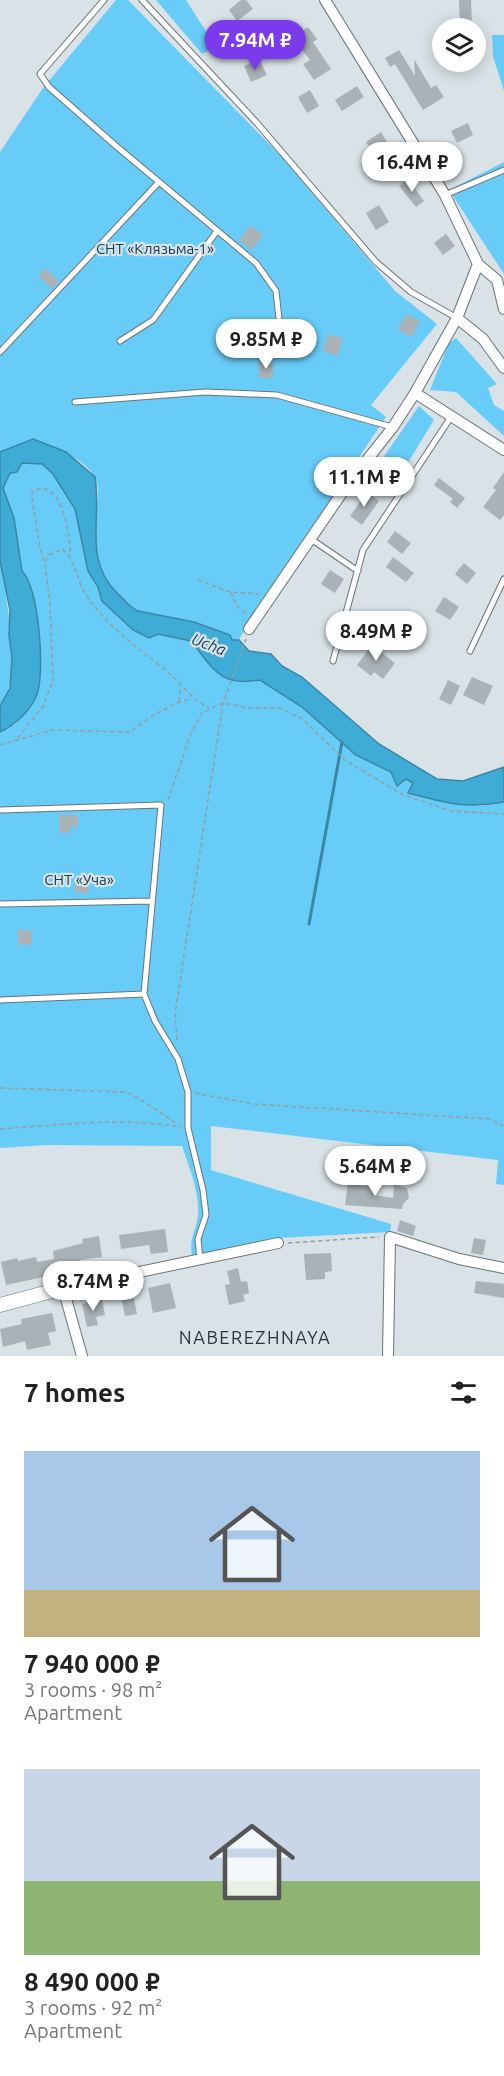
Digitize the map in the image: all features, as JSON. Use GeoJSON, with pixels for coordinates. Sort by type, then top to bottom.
{"type":"FeatureCollection","features":[{"type":"Feature","properties":{"kind":"street"},"geometry":{"type":"LineString","coordinates":[[325,0],[445,195],[478,264],[497,280],[504,309]]}},
{"type":"Feature","properties":{"kind":"street"},"geometry":{"type":"LineString","coordinates":[[252,625],[348,484],[393,427],[415,393],[457,318],[478,264]]}},
{"type":"Feature","properties":{"kind":"street"},"geometry":{"type":"LineString","coordinates":[[457,318],[483,339],[504,368]]}},
{"type":"Feature","properties":{"kind":"street"},"geometry":{"type":"LineString","coordinates":[[415,393],[504,450]]}},
{"type":"Feature","properties":{"kind":"street"},"geometry":{"type":"LineString","coordinates":[[388,1356],[390,1237],[459,1259],[504,1268]]}},
{"type":"Feature","properties":{"kind":"street"},"geometry":{"type":"LineString","coordinates":[[0,1305],[63,1288],[278,1243]]}},
{"type":"Feature","properties":{"kind":"street"},"geometry":{"type":"LineString","coordinates":[[63,1288],[82,1356]]}},
{"type":"Feature","properties":{"kind":"lane"},"geometry":{"type":"LineString","coordinates":[[104,0],[40,74],[50,87],[256,263],[276,291],[279,319]]}},
{"type":"Feature","properties":{"kind":"lane"},"geometry":{"type":"LineString","coordinates":[[142,0],[263,131],[376,262],[411,292],[457,318]]}},
{"type":"Feature","properties":{"kind":"lane"},"geometry":{"type":"LineString","coordinates":[[445,195],[504,170]]}},
{"type":"Feature","properties":{"kind":"lane"},"geometry":{"type":"LineString","coordinates":[[0,352],[159,182]]}},
{"type":"Feature","properties":{"kind":"lane"},"geometry":{"type":"LineString","coordinates":[[120,341],[153,320],[217,231]]}},
{"type":"Feature","properties":{"kind":"lane"},"geometry":{"type":"LineString","coordinates":[[75,402],[205,392],[277,395],[393,427]]}},
{"type":"Feature","properties":{"kind":"lane"},"geometry":{"type":"LineString","coordinates":[[333,661],[363,550],[451,417]]}},
{"type":"Feature","properties":{"kind":"lane"},"geometry":{"type":"LineString","coordinates":[[311,539],[358,571]]}},
{"type":"Feature","properties":{"kind":"lane"},"geometry":{"type":"LineString","coordinates":[[471,651],[504,579]]}},
{"type":"Feature","properties":{"kind":"lane"},"geometry":{"type":"LineString","coordinates":[[0,810],[161,805],[144,994],[156,1022],[178,1059],[188,1092],[188,1128],[203,1190],[206,1215],[198,1239],[200,1260]]}},
{"type":"Feature","properties":{"kind":"lane"},"geometry":{"type":"LineString","coordinates":[[0,904],[151,901]]}},
{"type":"Feature","properties":{"kind":"lane"},"geometry":{"type":"LineString","coordinates":[[0,1000],[144,994]]}},
{"type":"Feature","properties":{"kind":"path"},"geometry":{"type":"LineString","coordinates":[[18,738],[44,706],[53,681],[50,603],[45,563],[40,548],[32,498],[32,492],[39,488],[46,487],[53,493],[60,506],[71,538],[70,556],[84,592],[106,622],[181,685],[192,699],[208,708]]}},
{"type":"Feature","properties":{"kind":"path"},"geometry":{"type":"LineString","coordinates":[[45,563],[48,555],[56,550],[62,549],[70,556]]}},
{"type":"Feature","properties":{"kind":"path"},"geometry":{"type":"LineString","coordinates":[[198,580],[230,592],[272,595]]}},
{"type":"Feature","properties":{"kind":"path"},"geometry":{"type":"LineString","coordinates":[[178,1059],[175,1014],[223,703],[252,625],[230,592]]}},
{"type":"Feature","properties":{"kind":"path"},"geometry":{"type":"LineString","coordinates":[[179,702],[181,685]]}},
{"type":"Feature","properties":{"kind":"path"},"geometry":{"type":"LineString","coordinates":[[0,745],[52,730],[130,732],[156,714],[179,702],[192,699]]}},
{"type":"Feature","properties":{"kind":"path"},"geometry":{"type":"LineString","coordinates":[[161,805],[169,800],[190,733],[202,713],[208,708],[223,703],[249,708],[279,708],[301,718],[345,760],[403,795],[451,812],[504,814]]}},
{"type":"Feature","properties":{"kind":"path"},"geometry":{"type":"LineString","coordinates":[[0,1088],[125,1092],[141,1098],[159,1114],[188,1128]]}},
{"type":"Feature","properties":{"kind":"path"},"geometry":{"type":"LineString","coordinates":[[188,1092],[253,1104],[490,1119],[504,1126]]}},
{"type":"Feature","properties":{"kind":"path"},"geometry":{"type":"LineString","coordinates":[[0,1128],[154,1122],[188,1128]]}},
{"type":"Feature","properties":{"kind":"path"},"geometry":{"type":"LineString","coordinates":[[278,1243],[390,1237]]}},
{"type":"Feature","properties":{"kind":"green space","name":"СНТ «Клязьма-1»"},"geometry":{"type":"Polygon","coordinates":[[[116,0],[128,0],[282,157],[395,291],[437,324],[371,405],[386,417],[251,618],[239,640],[232,640],[229,635],[194,622],[138,611],[115,592],[101,569],[98,556],[95,527],[98,494],[96,480],[82,463],[33,439],[0,452],[0,152],[43,88],[116,0]]]}},
{"type":"Feature","properties":{"kind":"green space"},"geometry":{"type":"Polygon","coordinates":[[[156,0],[186,0],[216,47],[202,54],[156,0]]]}},
{"type":"Feature","properties":{"kind":"green space"},"geometry":{"type":"Polygon","coordinates":[[[492,35],[504,35],[504,91],[493,56],[492,35]]]}},
{"type":"Feature","properties":{"kind":"green space"},"geometry":{"type":"Polygon","coordinates":[[[504,162],[504,274],[449,190],[504,162]]]}},
{"type":"Feature","properties":{"kind":"green space"},"geometry":{"type":"Polygon","coordinates":[[[456,338],[497,384],[488,388],[494,405],[504,411],[504,436],[456,392],[430,390],[449,343],[456,338]]]}},
{"type":"Feature","properties":{"kind":"green space"},"geometry":{"type":"Polygon","coordinates":[[[419,406],[434,420],[404,469],[380,462],[419,406]]]}},
{"type":"Feature","properties":{"kind":"green space","name":"СНТ «Уча»"},"geometry":{"type":"Polygon","coordinates":[[[22,463],[42,464],[53,474],[75,509],[88,571],[98,587],[102,601],[133,630],[149,638],[158,634],[191,641],[212,667],[226,678],[246,682],[260,680],[302,707],[356,755],[391,772],[397,785],[406,779],[414,784],[408,792],[481,806],[504,802],[504,1185],[496,1184],[498,1160],[211,1126],[211,1170],[391,1224],[390,1232],[278,1238],[192,1256],[191,1243],[198,1207],[193,1180],[182,1146],[47,1145],[0,1148],[0,732],[17,723],[36,696],[40,665],[35,606],[22,571],[14,518],[3,488],[10,473],[22,463]]]}},
{"type":"Feature","properties":{"kind":"green space"},"geometry":{"type":"Polygon","coordinates":[[[0,561],[9,615],[12,658],[7,694],[0,706],[0,561]]]}},
{"type":"Feature","properties":{"kind":"water","name":"Ucha"},"geometry":{"type":"Polygon","coordinates":[[[33,439],[66,452],[95,477],[96,538],[100,567],[117,593],[132,607],[138,611],[194,622],[230,635],[232,640],[239,640],[249,651],[271,654],[282,666],[302,677],[379,744],[437,779],[463,781],[504,767],[504,802],[478,805],[456,804],[408,793],[413,783],[406,779],[397,786],[391,772],[356,755],[302,707],[260,680],[235,681],[226,678],[212,667],[191,641],[158,634],[149,638],[133,630],[102,601],[98,587],[88,571],[75,509],[53,474],[42,464],[22,463],[17,472],[10,473],[3,488],[14,518],[22,571],[28,580],[37,612],[40,671],[39,686],[33,703],[21,718],[0,732],[0,706],[10,688],[12,657],[9,636],[10,610],[0,561],[0,452],[33,439]]]}},
{"type":"Feature","properties":{"kind":"building"},"geometry":{"type":"Polygon","coordinates":[[[241,0],[246,0],[253,9],[237,21],[229,10],[241,0]]]}},
{"type":"Feature","properties":{"kind":"building"},"geometry":{"type":"Polygon","coordinates":[[[459,0],[471,0],[472,18],[460,18],[459,0]]]}},
{"type":"Feature","properties":{"kind":"building"},"geometry":{"type":"Polygon","coordinates":[[[308,27],[317,39],[313,42],[331,69],[314,80],[303,64],[310,60],[293,38],[308,27]]]}},
{"type":"Feature","properties":{"kind":"building"},"geometry":{"type":"Polygon","coordinates":[[[399,50],[415,76],[414,59],[431,88],[436,85],[444,97],[423,110],[395,64],[390,67],[385,58],[399,50]]]}},
{"type":"Feature","properties":{"kind":"building"},"geometry":{"type":"Polygon","coordinates":[[[259,59],[267,75],[251,82],[244,66],[259,59]]]}},
{"type":"Feature","properties":{"kind":"building"},"geometry":{"type":"Polygon","coordinates":[[[357,86],[364,97],[342,111],[335,100],[357,86]]]}},
{"type":"Feature","properties":{"kind":"building"},"geometry":{"type":"Polygon","coordinates":[[[310,90],[319,106],[307,113],[298,97],[310,90]]]}},
{"type":"Feature","properties":{"kind":"building"},"geometry":{"type":"Polygon","coordinates":[[[468,123],[473,135],[457,143],[451,131],[468,123]]]}},
{"type":"Feature","properties":{"kind":"building"},"geometry":{"type":"Polygon","coordinates":[[[381,132],[392,150],[378,159],[366,142],[381,132]]]}},
{"type":"Feature","properties":{"kind":"building"},"geometry":{"type":"Polygon","coordinates":[[[450,150],[457,163],[445,169],[438,157],[450,150]]]}},
{"type":"Feature","properties":{"kind":"building"},"geometry":{"type":"Polygon","coordinates":[[[408,179],[424,201],[416,207],[399,186],[408,179]]]}},
{"type":"Feature","properties":{"kind":"building"},"geometry":{"type":"Polygon","coordinates":[[[379,205],[389,222],[376,230],[366,213],[379,205]]]}},
{"type":"Feature","properties":{"kind":"building"},"geometry":{"type":"Polygon","coordinates":[[[251,225],[263,235],[252,250],[239,240],[251,225]]]}},
{"type":"Feature","properties":{"kind":"building"},"geometry":{"type":"Polygon","coordinates":[[[446,234],[455,246],[443,255],[434,243],[446,234]]]}},
{"type":"Feature","properties":{"kind":"building"},"geometry":{"type":"Polygon","coordinates":[[[46,268],[59,281],[52,289],[38,276],[46,268]]]}},
{"type":"Feature","properties":{"kind":"building"},"geometry":{"type":"Polygon","coordinates":[[[406,314],[420,321],[411,337],[398,330],[406,314]]]}},
{"type":"Feature","properties":{"kind":"building"},"geometry":{"type":"Polygon","coordinates":[[[328,334],[343,338],[337,356],[323,351],[328,334]]]}},
{"type":"Feature","properties":{"kind":"building"},"geometry":{"type":"Polygon","coordinates":[[[259,363],[273,363],[273,378],[259,378],[259,363]]]}},
{"type":"Feature","properties":{"kind":"building"},"geometry":{"type":"Polygon","coordinates":[[[504,472],[504,515],[500,520],[483,507],[496,490],[493,488],[504,472]]]}},
{"type":"Feature","properties":{"kind":"building"},"geometry":{"type":"Polygon","coordinates":[[[439,478],[465,498],[457,508],[450,502],[453,499],[434,485],[439,478]]]}},
{"type":"Feature","properties":{"kind":"building"},"geometry":{"type":"Polygon","coordinates":[[[367,492],[379,501],[362,525],[350,516],[367,492]]]}},
{"type":"Feature","properties":{"kind":"building"},"geometry":{"type":"Polygon","coordinates":[[[395,531],[411,543],[402,554],[387,542],[395,531]]]}},
{"type":"Feature","properties":{"kind":"building"},"geometry":{"type":"Polygon","coordinates":[[[393,557],[414,573],[406,582],[386,567],[393,557]]]}},
{"type":"Feature","properties":{"kind":"building"},"geometry":{"type":"Polygon","coordinates":[[[464,563],[476,573],[467,584],[455,574],[464,563]]]}},
{"type":"Feature","properties":{"kind":"building"},"geometry":{"type":"Polygon","coordinates":[[[330,570],[344,579],[335,593],[321,584],[330,570]]]}},
{"type":"Feature","properties":{"kind":"building"},"geometry":{"type":"Polygon","coordinates":[[[444,597],[459,607],[450,620],[435,611],[444,597]]]}},
{"type":"Feature","properties":{"kind":"building"},"geometry":{"type":"Polygon","coordinates":[[[375,641],[385,649],[382,653],[395,663],[383,679],[374,672],[371,676],[357,665],[375,641]]]}},
{"type":"Feature","properties":{"kind":"building"},"geometry":{"type":"Polygon","coordinates":[[[472,677],[493,686],[484,705],[463,695],[472,677]]]}},
{"type":"Feature","properties":{"kind":"building"},"geometry":{"type":"Polygon","coordinates":[[[448,680],[460,686],[451,705],[439,699],[448,680]]]}},
{"type":"Feature","properties":{"kind":"building"},"geometry":{"type":"Polygon","coordinates":[[[59,815],[78,815],[78,826],[71,826],[71,833],[59,833],[59,815]]]}},
{"type":"Feature","properties":{"kind":"building"},"geometry":{"type":"Polygon","coordinates":[[[79,877],[89,877],[89,893],[75,893],[75,883],[80,883],[79,877]]]}},
{"type":"Feature","properties":{"kind":"building"},"geometry":{"type":"Polygon","coordinates":[[[18,930],[32,931],[32,945],[18,945],[18,930]]]}},
{"type":"Feature","properties":{"kind":"building"},"geometry":{"type":"Polygon","coordinates":[[[348,1184],[375,1187],[374,1195],[393,1198],[394,1185],[407,1188],[409,1198],[403,1204],[402,1209],[345,1205],[348,1184]]]}},
{"type":"Feature","properties":{"kind":"building"},"geometry":{"type":"Polygon","coordinates":[[[400,1220],[416,1226],[413,1236],[397,1231],[400,1220]]]}},
{"type":"Feature","properties":{"kind":"building"},"geometry":{"type":"Polygon","coordinates":[[[165,1229],[168,1252],[151,1254],[149,1245],[121,1249],[119,1235],[165,1229]]]}},
{"type":"Feature","properties":{"kind":"building"},"geometry":{"type":"Polygon","coordinates":[[[99,1236],[102,1257],[80,1260],[81,1269],[6,1285],[1,1262],[17,1258],[18,1261],[36,1257],[37,1262],[54,1259],[53,1251],[83,1243],[82,1239],[99,1236]]]}},
{"type":"Feature","properties":{"kind":"building"},"geometry":{"type":"Polygon","coordinates":[[[474,1238],[486,1240],[483,1255],[471,1253],[474,1238]]]}},
{"type":"Feature","properties":{"kind":"building"},"geometry":{"type":"Polygon","coordinates":[[[331,1253],[332,1271],[325,1272],[325,1279],[306,1280],[304,1254],[331,1253]]]}},
{"type":"Feature","properties":{"kind":"building"},"geometry":{"type":"Polygon","coordinates":[[[238,1268],[241,1282],[247,1281],[249,1293],[243,1295],[245,1301],[229,1305],[225,1285],[230,1284],[227,1271],[238,1268]]]}},
{"type":"Feature","properties":{"kind":"building"},"geometry":{"type":"Polygon","coordinates":[[[476,1281],[504,1284],[504,1298],[474,1293],[476,1281]]]}},
{"type":"Feature","properties":{"kind":"building"},"geometry":{"type":"Polygon","coordinates":[[[170,1283],[176,1308],[153,1313],[148,1288],[170,1283]]]}},
{"type":"Feature","properties":{"kind":"building"},"geometry":{"type":"Polygon","coordinates":[[[133,1294],[137,1314],[125,1316],[121,1297],[133,1294]]]}},
{"type":"Feature","properties":{"kind":"building"},"geometry":{"type":"Polygon","coordinates":[[[102,1299],[105,1315],[96,1317],[98,1325],[87,1327],[82,1304],[102,1299]]]}},
{"type":"Feature","properties":{"kind":"building"},"geometry":{"type":"Polygon","coordinates":[[[52,1313],[56,1331],[48,1333],[51,1345],[27,1350],[25,1341],[3,1347],[0,1329],[22,1324],[21,1319],[52,1313]]]}},
{"type":"Feature","properties":{"kind":"waterway"},"geometry":{"type":"LineString","coordinates":[[309,924],[342,742]]}},
{"type":"Feature","properties":{"kind":"district","name":"NABEREZHNAYA"},"geometry":{"type":"Point","coordinates":[255,1338]}}]}
